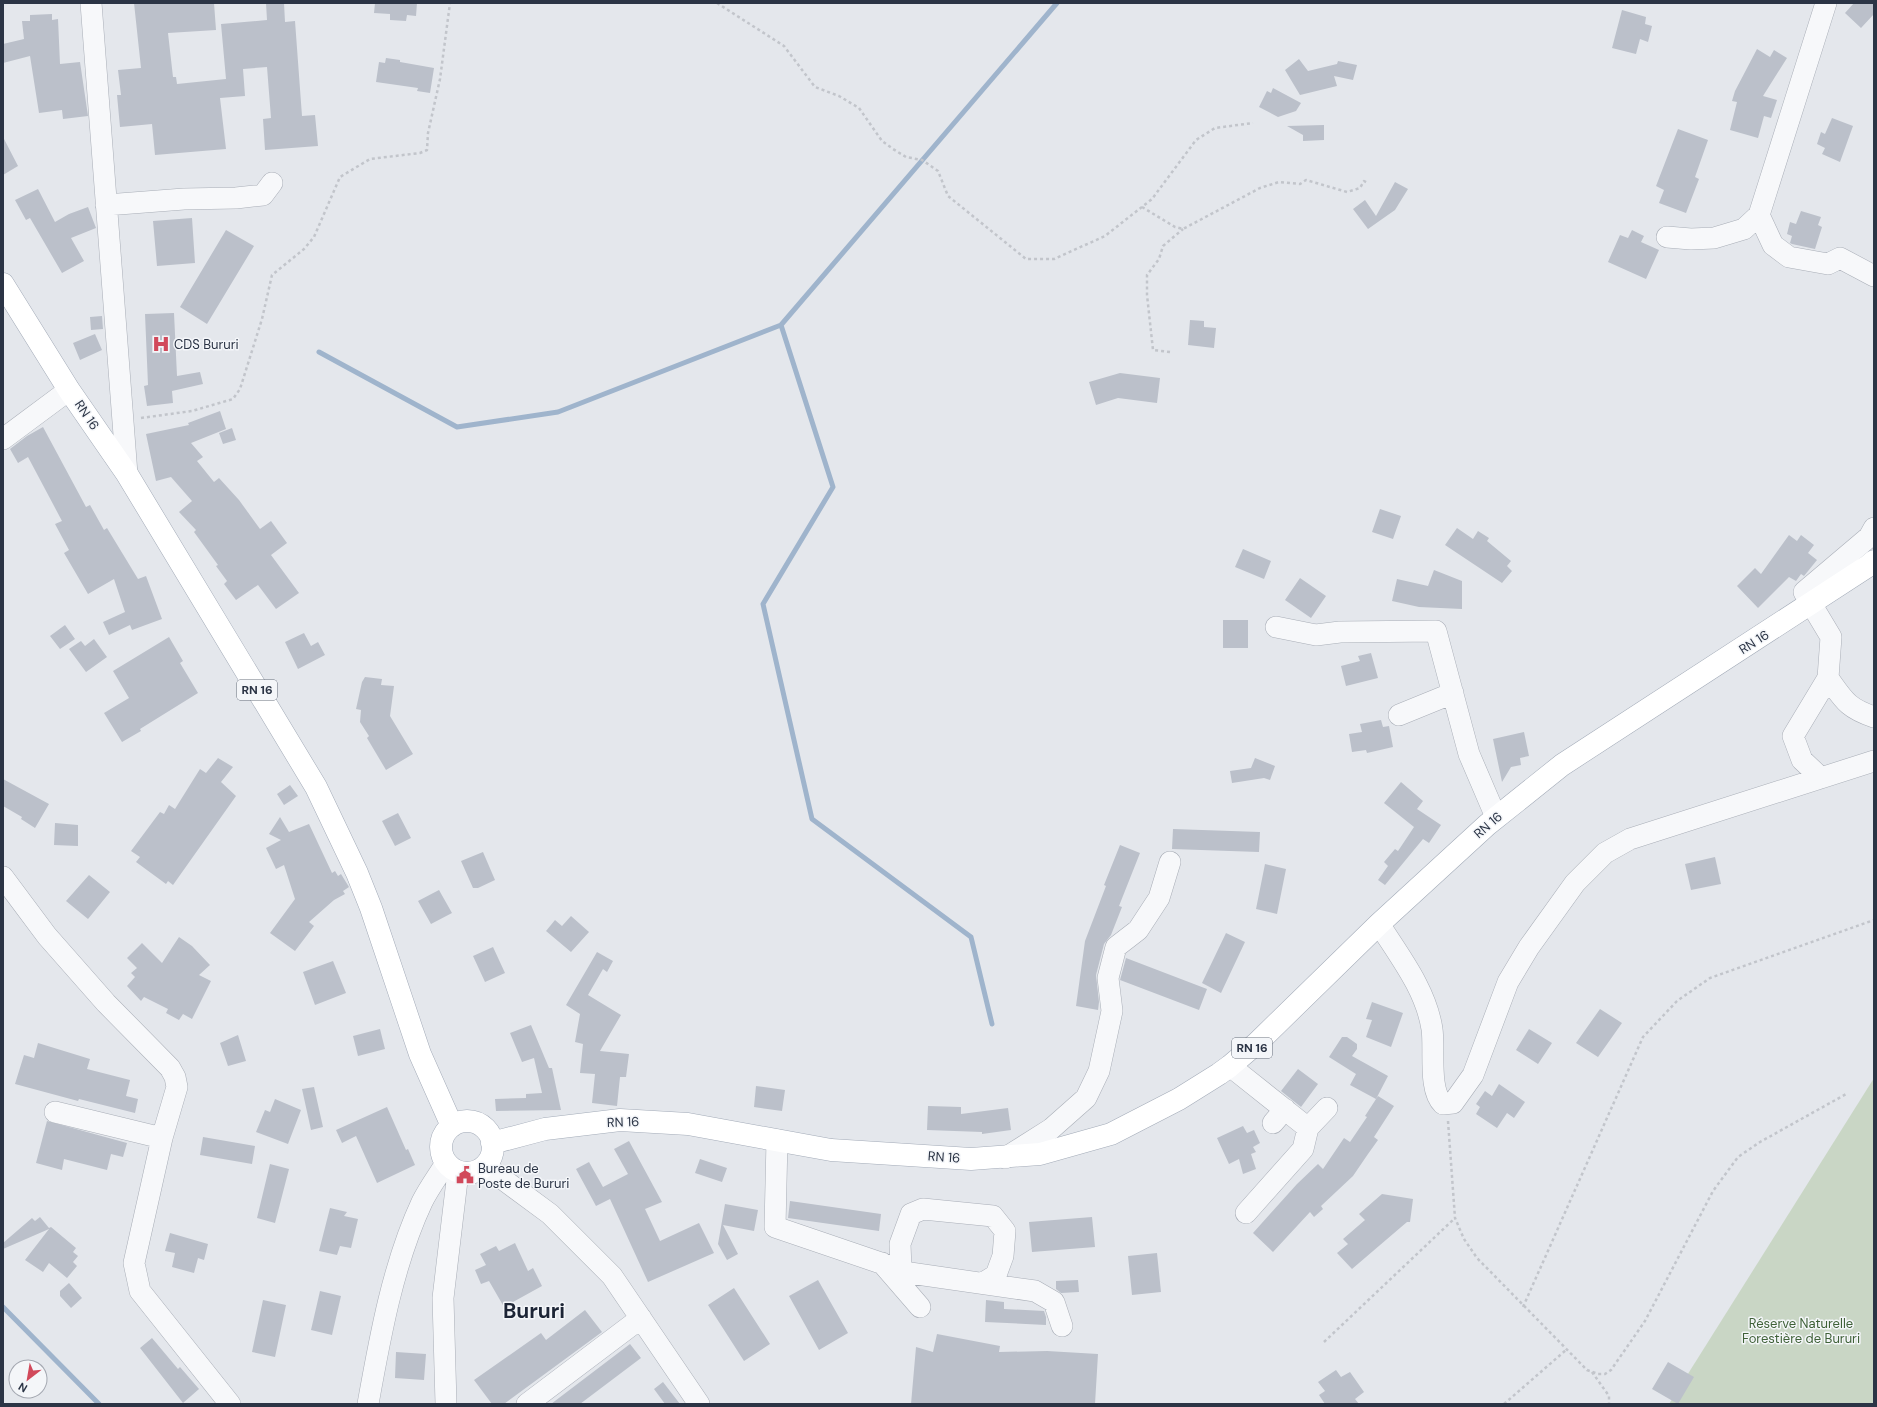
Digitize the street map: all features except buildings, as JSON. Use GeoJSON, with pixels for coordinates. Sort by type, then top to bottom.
{"type":"FeatureCollection","features":[{"type":"Feature","properties":{"kind":"main road","name":"RN 16"},"geometry":{"type":"LineString","coordinates":[[3,284],[70,390],[127,474],[316,787],[357,874],[371,908],[420,1054],[452,1126]]}},
{"type":"Feature","properties":{"kind":"main road","name":"RN 16"},"geometry":{"type":"LineString","coordinates":[[492,1143],[545,1129],[620,1120],[688,1124],[831,1150],[971,1159],[1004,1158],[1040,1154],[1112,1134],[1179,1099],[1230,1066],[1257,1043],[1379,924],[1496,817],[1562,765],[1874,561]]}},
{"type":"Feature","properties":{"kind":"main road"},"geometry":{"type":"LineString","coordinates":[[460,1122],[477,1124],[486,1132],[492,1143],[490,1159],[485,1166],[472,1173],[452,1167],[442,1156],[441,1147],[446,1131],[460,1122]]}},
{"type":"Feature","properties":{"kind":"street"},"geometry":{"type":"LineString","coordinates":[[91,3],[127,474]]}},
{"type":"Feature","properties":{"kind":"street"},"geometry":{"type":"LineString","coordinates":[[1667,237],[1691,239],[1714,238],[1744,228],[1759,215],[1826,3]]}},
{"type":"Feature","properties":{"kind":"street"},"geometry":{"type":"LineString","coordinates":[[106,205],[184,199],[236,198],[263,195],[272,183]]}},
{"type":"Feature","properties":{"kind":"street"},"geometry":{"type":"LineString","coordinates":[[1759,215],[1773,246],[1789,257],[1828,264],[1840,258],[1874,276]]}},
{"type":"Feature","properties":{"kind":"street"},"geometry":{"type":"LineString","coordinates":[[3,439],[70,390]]}},
{"type":"Feature","properties":{"kind":"street"},"geometry":{"type":"LineString","coordinates":[[1821,778],[1802,760],[1793,736],[1828,678],[1831,637],[1804,592],[1869,537],[1874,528]]}},
{"type":"Feature","properties":{"kind":"street"},"geometry":{"type":"LineString","coordinates":[[1276,627],[1316,635],[1340,632],[1436,630],[1469,754],[1496,817]]}},
{"type":"Feature","properties":{"kind":"street"},"geometry":{"type":"LineString","coordinates":[[1828,678],[1847,704],[1861,713],[1874,717]]}},
{"type":"Feature","properties":{"kind":"street"},"geometry":{"type":"LineString","coordinates":[[1399,715],[1453,693]]}},
{"type":"Feature","properties":{"kind":"street"},"geometry":{"type":"LineString","coordinates":[[1379,924],[1416,981],[1430,1013],[1433,1038],[1434,1081],[1439,1100],[1447,1104],[1454,1103],[1473,1075],[1508,982],[1529,947],[1575,883],[1605,853],[1630,839],[1874,761]]}},
{"type":"Feature","properties":{"kind":"street"},"geometry":{"type":"LineString","coordinates":[[1004,1158],[1051,1129],[1086,1098],[1099,1071],[1112,1011],[1108,978],[1116,947],[1138,930],[1159,898],[1170,862]]}},
{"type":"Feature","properties":{"kind":"street"},"geometry":{"type":"LineString","coordinates":[[3,877],[52,942],[106,1003],[170,1068],[175,1077],[177,1087],[162,1138],[134,1263],[140,1291],[230,1404]]}},
{"type":"Feature","properties":{"kind":"street"},"geometry":{"type":"LineString","coordinates":[[1230,1066],[1279,1116],[1308,1128]]}},
{"type":"Feature","properties":{"kind":"street"},"geometry":{"type":"LineString","coordinates":[[1246,1213],[1303,1148],[1308,1128],[1327,1108]]}},
{"type":"Feature","properties":{"kind":"street"},"geometry":{"type":"LineString","coordinates":[[55,1112],[162,1138]]}},
{"type":"Feature","properties":{"kind":"street"},"geometry":{"type":"LineString","coordinates":[[776,1140],[775,1227],[910,1273],[1035,1291],[1054,1302],[1062,1326]]}},
{"type":"Feature","properties":{"kind":"street"},"geometry":{"type":"LineString","coordinates":[[485,1166],[550,1214],[585,1247],[612,1276],[699,1404]]}},
{"type":"Feature","properties":{"kind":"street"},"geometry":{"type":"LineString","coordinates":[[368,1404],[379,1339],[405,1244],[423,1201],[452,1167]]}},
{"type":"Feature","properties":{"kind":"street"},"geometry":{"type":"LineString","coordinates":[[446,1404],[443,1298],[452,1167]]}},
{"type":"Feature","properties":{"kind":"street"},"geometry":{"type":"LineString","coordinates":[[892,1266],[911,1214],[923,1209],[993,1216],[1005,1231],[1003,1256],[996,1275],[983,1283]]}},
{"type":"Feature","properties":{"kind":"street"},"geometry":{"type":"LineString","coordinates":[[892,1266],[920,1307]]}},
{"type":"Feature","properties":{"kind":"street"},"geometry":{"type":"LineString","coordinates":[[527,1404],[641,1318]]}},
{"type":"Feature","properties":{"kind":"path"},"geometry":{"type":"LineString","coordinates":[[123,420],[192,412],[233,399],[240,389],[254,347],[272,275],[304,249],[314,237],[340,177],[370,159],[420,153],[427,150],[428,133],[440,79],[450,3]]}},
{"type":"Feature","properties":{"kind":"path"},"geometry":{"type":"LineString","coordinates":[[717,3],[784,46],[815,86],[839,96],[859,108],[882,141],[906,156],[922,160],[938,171],[948,196],[1026,259],[1054,259],[1105,236],[1152,199],[1196,140],[1215,128],[1253,123]]}},
{"type":"Feature","properties":{"kind":"path"},"geometry":{"type":"LineString","coordinates":[[1170,352],[1153,350],[1147,295],[1147,275],[1159,259],[1163,246],[1183,229],[1260,188],[1279,182],[1300,184],[1306,180],[1347,192],[1360,188],[1364,181],[1368,183]]}},
{"type":"Feature","properties":{"kind":"path"},"geometry":{"type":"LineString","coordinates":[[1142,207],[1174,227],[1183,229]]}},
{"type":"Feature","properties":{"kind":"path"},"geometry":{"type":"LineString","coordinates":[[1523,1307],[1643,1037],[1677,1001],[1710,978],[1874,920]]}},
{"type":"Feature","properties":{"kind":"path"},"geometry":{"type":"LineString","coordinates":[[1447,1104],[1455,1218],[1464,1239],[1477,1258],[1566,1350],[1587,1370],[1605,1374],[1611,1370],[1645,1321],[1713,1191],[1738,1157],[1760,1142],[1848,1093]]}},
{"type":"Feature","properties":{"kind":"path"},"geometry":{"type":"LineString","coordinates":[[1324,1342],[1455,1218]]}},
{"type":"Feature","properties":{"kind":"path"},"geometry":{"type":"LineString","coordinates":[[1504,1404],[1566,1350]]}},
{"type":"Feature","properties":{"kind":"path"},"geometry":{"type":"LineString","coordinates":[[1592,1372],[1609,1396],[1609,1404]]}},
{"type":"Feature","properties":{"kind":"green space","name":"Réserve Naturelle Forestière de Bururi"},"geometry":{"type":"Polygon","coordinates":[[[1874,1078],[1874,1404],[1669,1404],[1874,1078]]]}},
{"type":"Feature","properties":{"kind":"waterway"},"geometry":{"type":"LineString","coordinates":[[992,1024],[971,937],[812,819],[763,604],[833,487],[781,325],[1057,3]]}},
{"type":"Feature","properties":{"kind":"waterway"},"geometry":{"type":"LineString","coordinates":[[319,352],[457,427],[558,412],[781,325]]}},
{"type":"Feature","properties":{"kind":"waterway"},"geometry":{"type":"LineString","coordinates":[[3,1307],[99,1404]]}},
{"type":"Feature","properties":{"kind":"place","name":"CDS Bururi"},"geometry":{"type":"Point","coordinates":[161,344]}},
{"type":"Feature","properties":{"kind":"place","name":"Bureau de Poste de Bururi"},"geometry":{"type":"Point","coordinates":[465,1175]}},
{"type":"Feature","properties":{"kind":"district","name":"Bururi"},"geometry":{"type":"Point","coordinates":[534,1311]}}]}
